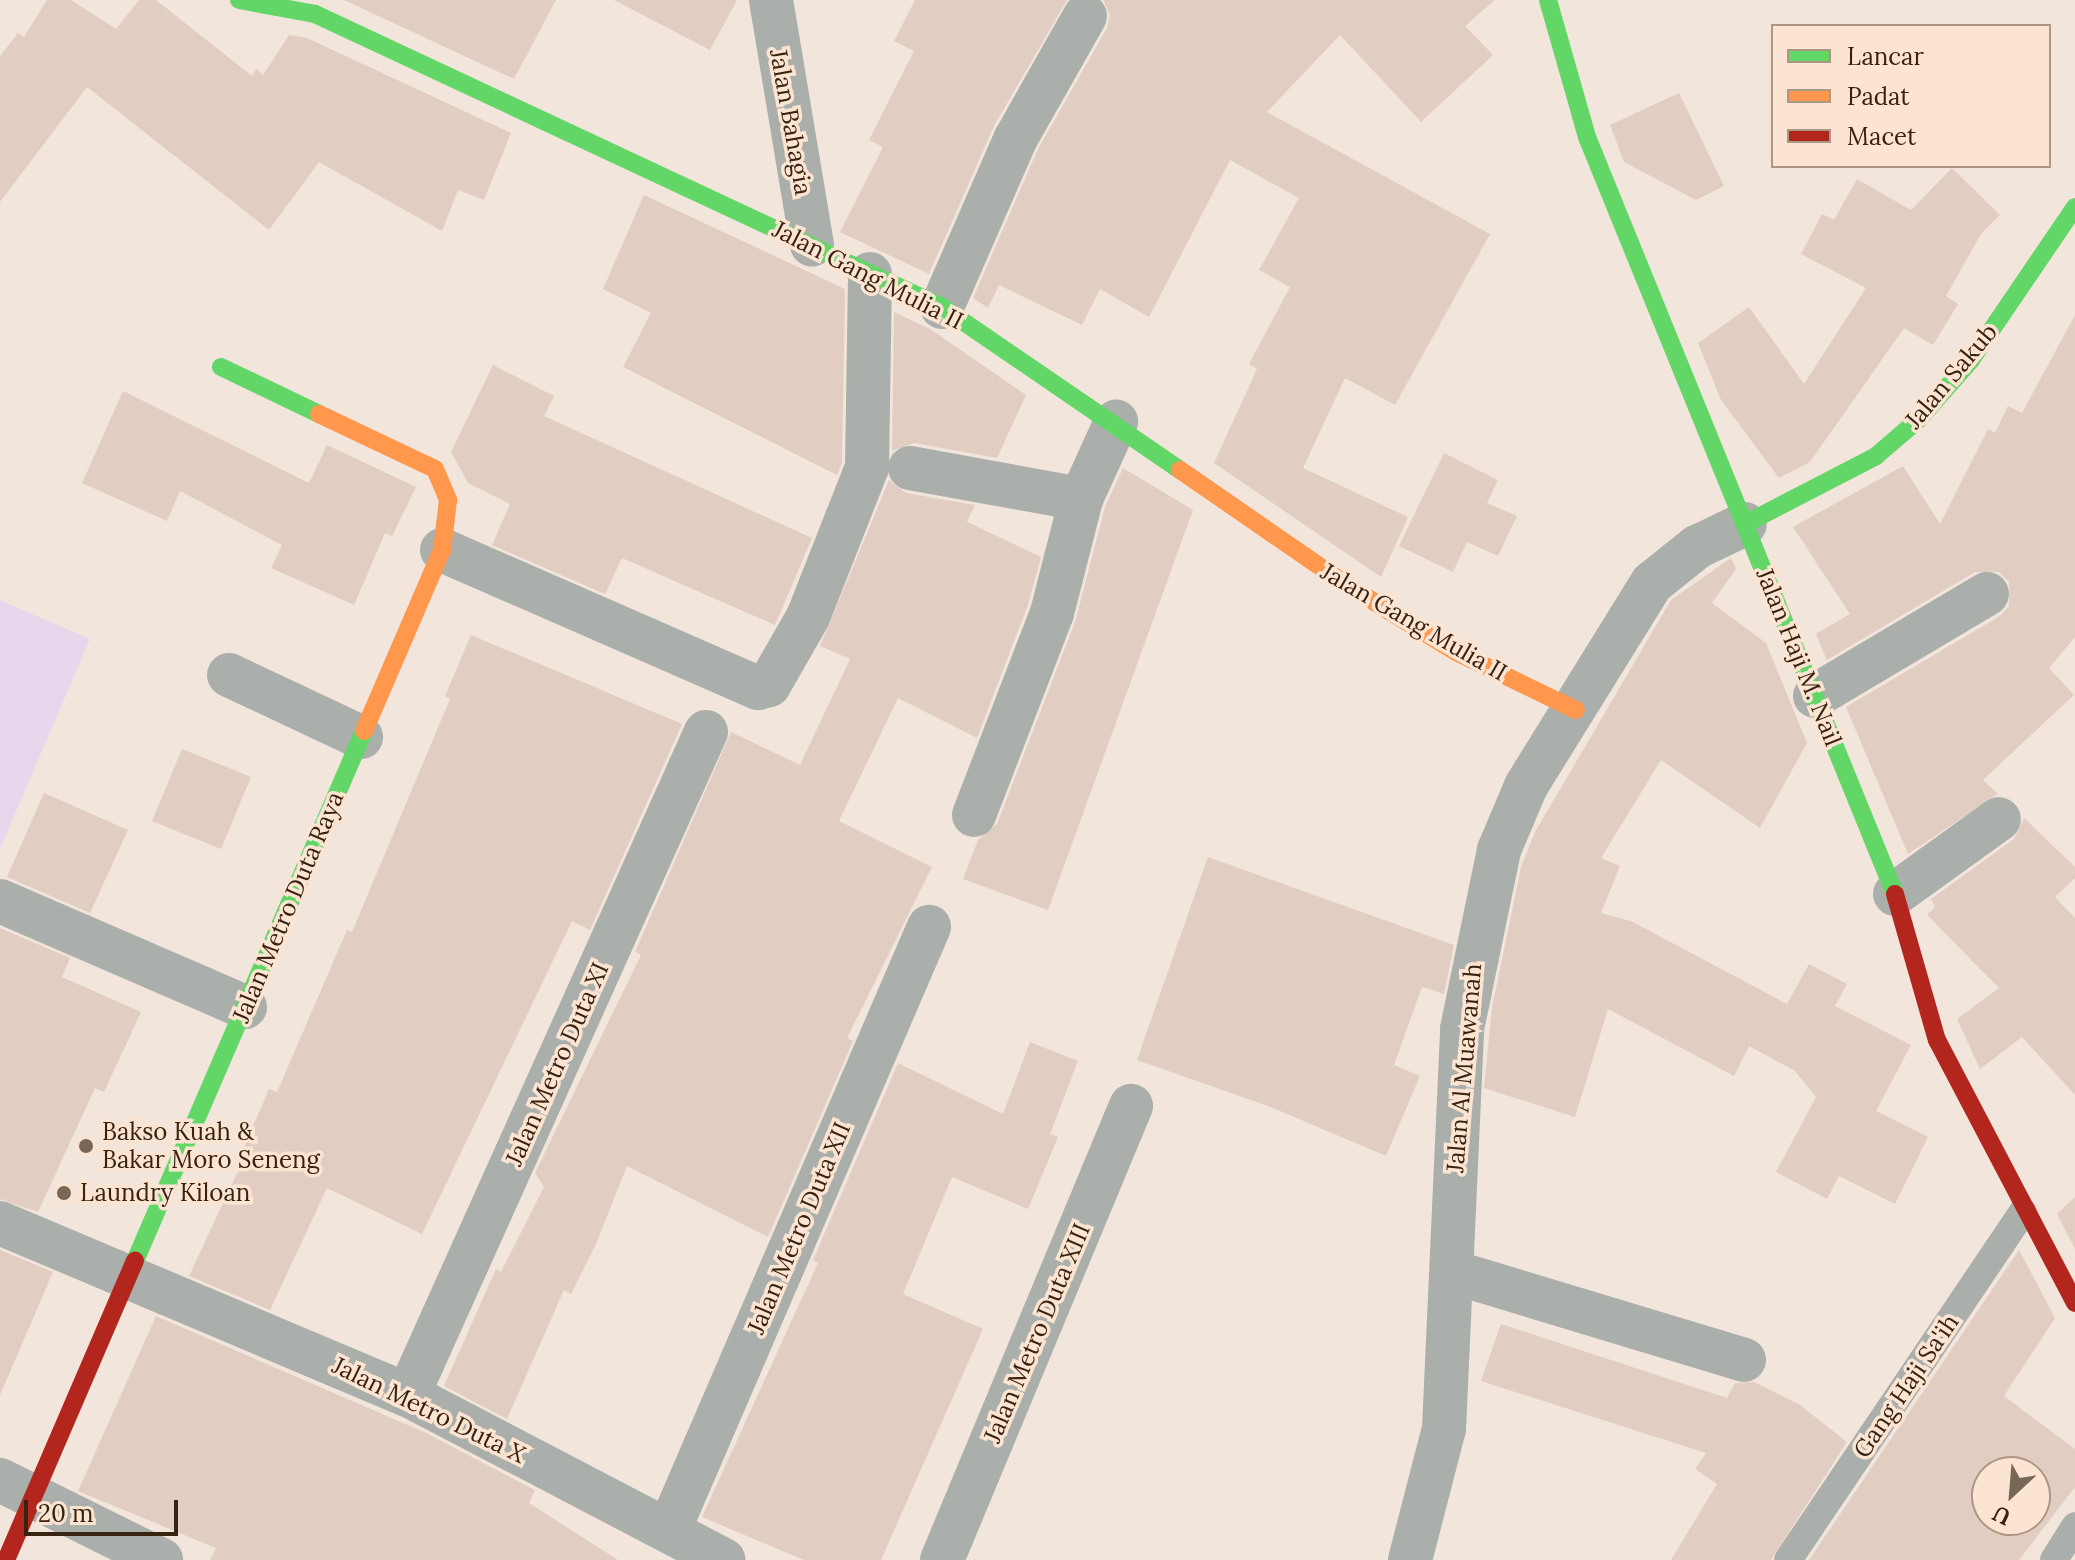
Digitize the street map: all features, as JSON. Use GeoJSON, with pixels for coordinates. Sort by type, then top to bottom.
{"type":"FeatureCollection","features":[{"type":"Feature","properties":{"kind":"street","name":"Jalan Gang Mulia II"},"geometry":{"type":"LineString","coordinates":[[239,0],[315,14],[942,307],[1116,422],[1180,473],[1345,584],[1456,652],[1576,710]]}},
{"type":"Feature","properties":{"kind":"street","name":"Jalan Bahagia"},"geometry":{"type":"LineString","coordinates":[[771,0],[812,245]]}},
{"type":"Feature","properties":{"kind":"street","name":"Jalan Haji M. Nail"},"geometry":{"type":"LineString","coordinates":[[1548,0],[1587,137],[1895,894],[1937,1040],[2023,1212],[2075,1303]]}},
{"type":"Feature","properties":{"kind":"street"},"geometry":{"type":"LineString","coordinates":[[942,307],[1016,138],[1085,16]]}},
{"type":"Feature","properties":{"kind":"street","name":"Jalan Sakub"},"geometry":{"type":"LineString","coordinates":[[1745,524],[1876,456],[1918,420],[1971,360],[2075,207]]}},
{"type":"Feature","properties":{"kind":"street"},"geometry":{"type":"LineString","coordinates":[[442,550],[758,688],[769,685],[808,617],[867,467],[870,274]]}},
{"type":"Feature","properties":{"kind":"street","name":"Jalan Metro Duta Raya"},"geometry":{"type":"LineString","coordinates":[[6,1560],[17,1488],[128,1278],[442,550],[448,500],[435,469],[221,367]]}},
{"type":"Feature","properties":{"kind":"street"},"geometry":{"type":"LineString","coordinates":[[974,815],[1052,613],[1081,499],[1116,422]]}},
{"type":"Feature","properties":{"kind":"street"},"geometry":{"type":"LineString","coordinates":[[910,468],[1081,499]]}},
{"type":"Feature","properties":{"kind":"street","name":"Jalan Al Muawanah"},"geometry":{"type":"LineString","coordinates":[[1410,1560],[1444,1429],[1453,1272],[1453,1147],[1462,1029],[1475,951],[1499,850],[1521,799],[1652,583],[1697,547],[1745,524]]}},
{"type":"Feature","properties":{"kind":"street"},"geometry":{"type":"LineString","coordinates":[[1815,696],[1987,594]]}},
{"type":"Feature","properties":{"kind":"street"},"geometry":{"type":"LineString","coordinates":[[229,675],[361,737]]}},
{"type":"Feature","properties":{"kind":"street","name":"Jalan Metro Duta XI"},"geometry":{"type":"LineString","coordinates":[[408,1395],[706,732]]}},
{"type":"Feature","properties":{"kind":"street"},"geometry":{"type":"LineString","coordinates":[[1895,894],[1999,819]]}},
{"type":"Feature","properties":{"kind":"street"},"geometry":{"type":"LineString","coordinates":[[0,901],[245,1007]]}},
{"type":"Feature","properties":{"kind":"street","name":"Jalan Metro Duta XII"},"geometry":{"type":"LineString","coordinates":[[669,1530],[929,927]]}},
{"type":"Feature","properties":{"kind":"street","name":"Jalan Metro Duta XIII"},"geometry":{"type":"LineString","coordinates":[[942,1560],[1131,1106]]}},
{"type":"Feature","properties":{"kind":"street","name":"Jalan Metro Duta X"},"geometry":{"type":"LineString","coordinates":[[0,1223],[408,1395],[723,1560]]}},
{"type":"Feature","properties":{"kind":"street"},"geometry":{"type":"LineString","coordinates":[[1453,1272],[1744,1360]]}},
{"type":"Feature","properties":{"kind":"street"},"geometry":{"type":"LineString","coordinates":[[17,1488],[161,1560]]}},
{"type":"Feature","properties":{"kind":"lane","name":"Gang Haji Sa'ih"},"geometry":{"type":"LineString","coordinates":[[1788,1560],[2023,1212]]}},
{"type":"Feature","properties":{"kind":"lane"},"geometry":{"type":"LineString","coordinates":[[2054,1560],[2075,1526]]}},
{"type":"Feature","properties":{"kind":"shaded area"},"geometry":{"type":"Polygon","coordinates":[[[0,600],[90,639],[0,849],[0,600]]]}},
{"type":"Feature","properties":{"kind":"building"},"geometry":{"type":"Polygon","coordinates":[[[47,0],[71,0],[116,29],[139,0],[156,0],[252,76],[256,69],[263,75],[289,35],[307,38],[511,133],[484,200],[458,190],[442,231],[319,162],[269,230],[87,87],[0,202],[0,56],[18,33],[24,37],[47,0]]]}},
{"type":"Feature","properties":{"kind":"building"},"geometry":{"type":"Polygon","coordinates":[[[344,0],[556,0],[514,79],[344,0]]]}},
{"type":"Feature","properties":{"kind":"building"},"geometry":{"type":"Polygon","coordinates":[[[614,0],[737,0],[710,50],[614,0]]]}},
{"type":"Feature","properties":{"kind":"building"},"geometry":{"type":"Polygon","coordinates":[[[915,0],[1067,0],[994,126],[929,274],[840,232],[883,147],[869,140],[914,51],[894,41],[915,0]]]}},
{"type":"Feature","properties":{"kind":"building"},"geometry":{"type":"Polygon","coordinates":[[[1103,0],[1495,0],[1465,26],[1493,55],[1421,122],[1340,35],[1267,112],[1490,234],[1395,405],[1345,378],[1303,468],[1408,517],[1381,577],[1214,463],[1257,369],[1249,364],[1290,287],[1259,270],[1299,198],[1230,160],[1149,317],[1100,289],[1082,325],[999,285],[988,308],[973,298],[1038,149],[1107,28],[1110,15],[1103,0]]]}},
{"type":"Feature","properties":{"kind":"building"},"geometry":{"type":"Polygon","coordinates":[[[1679,93],[1724,186],[1696,200],[1624,162],[1610,125],[1679,93]]]}},
{"type":"Feature","properties":{"kind":"building"},"geometry":{"type":"Polygon","coordinates":[[[1952,168],[2000,215],[1981,234],[1946,296],[1958,304],[1933,345],[1904,328],[1810,462],[1779,478],[1721,400],[1698,343],[1749,307],[1804,384],[1866,288],[1801,254],[1822,214],[1834,220],[1857,179],[1911,210],[1952,168]]]}},
{"type":"Feature","properties":{"kind":"building"},"geometry":{"type":"Polygon","coordinates":[[[644,195],[845,289],[842,462],[837,475],[623,367],[651,313],[603,289],[644,195]]]}},
{"type":"Feature","properties":{"kind":"building"},"geometry":{"type":"Polygon","coordinates":[[[894,312],[930,329],[1026,395],[997,458],[914,443],[892,451],[894,312]]]}},
{"type":"Feature","properties":{"kind":"building"},"geometry":{"type":"Polygon","coordinates":[[[2075,315],[2075,637],[2049,668],[2074,695],[1983,780],[1998,794],[1908,854],[1846,707],[2000,616],[2009,606],[2009,582],[1999,572],[1975,572],[1827,660],[1816,634],[1850,614],[1793,527],[1903,466],[1940,524],[1988,429],[1995,433],[2008,406],[2022,413],[2075,315]]]}},
{"type":"Feature","properties":{"kind":"building"},"geometry":{"type":"Polygon","coordinates":[[[493,365],[554,396],[544,416],[812,538],[775,625],[622,558],[605,594],[492,545],[510,504],[468,483],[451,452],[493,365]]]}},
{"type":"Feature","properties":{"kind":"building"},"geometry":{"type":"Polygon","coordinates":[[[123,391],[309,483],[327,445],[416,487],[392,536],[385,533],[354,605],[271,568],[282,545],[180,491],[167,521],[82,483],[123,391]]]}},
{"type":"Feature","properties":{"kind":"building"},"geometry":{"type":"Polygon","coordinates":[[[1444,453],[1498,480],[1487,503],[1517,516],[1498,556],[1467,542],[1453,572],[1399,546],[1444,453]]]}},
{"type":"Feature","properties":{"kind":"building"},"geometry":{"type":"Polygon","coordinates":[[[1123,468],[1193,510],[1048,910],[963,879],[978,840],[997,824],[1075,622],[1105,507],[1123,468]]]}},
{"type":"Feature","properties":{"kind":"building"},"geometry":{"type":"Polygon","coordinates":[[[889,480],[906,493],[975,505],[967,522],[1041,557],[1028,605],[977,738],[898,698],[839,821],[932,867],[847,1038],[853,1041],[768,1237],[627,1166],[596,1244],[571,1294],[564,1290],[507,1419],[444,1386],[496,1269],[501,1272],[544,1187],[535,1173],[641,955],[635,952],[731,732],[800,765],[850,659],[820,646],[889,480]]]}},
{"type":"Feature","properties":{"kind":"building"},"geometry":{"type":"Polygon","coordinates":[[[1731,558],[1736,569],[1712,603],[1766,643],[1807,743],[1760,828],[1661,760],[1601,858],[1620,866],[1601,913],[1631,921],[1787,1004],[1809,964],[1847,984],[1835,1006],[1911,1045],[1876,1111],[1928,1137],[1895,1204],[1839,1176],[1827,1199],[1776,1172],[1816,1097],[1795,1071],[1749,1046],[1734,1076],[1608,1009],[1575,1117],[1484,1088],[1492,1008],[1521,867],[1535,832],[1671,600],[1731,558]]]}},
{"type":"Feature","properties":{"kind":"building"},"geometry":{"type":"Polygon","coordinates":[[[471,635],[682,724],[590,930],[572,921],[422,1234],[327,1188],[270,1310],[189,1276],[246,1154],[242,1152],[269,1089],[277,1092],[347,930],[352,932],[450,699],[445,696],[471,635]]]}},
{"type":"Feature","properties":{"kind":"building"},"geometry":{"type":"Polygon","coordinates":[[[182,749],[251,777],[221,849],[152,821],[182,749]]]}},
{"type":"Feature","properties":{"kind":"building"},"geometry":{"type":"Polygon","coordinates":[[[44,793],[128,830],[90,913],[7,877],[44,793]]]}},
{"type":"Feature","properties":{"kind":"building"},"geometry":{"type":"Polygon","coordinates":[[[2024,818],[2075,867],[2075,878],[2055,897],[2075,918],[2075,1095],[2022,1037],[1980,1069],[1957,1019],[1999,988],[1927,915],[1935,907],[1931,899],[2014,839],[2024,818]]]}},
{"type":"Feature","properties":{"kind":"building"},"geometry":{"type":"Polygon","coordinates":[[[1208,857],[1454,945],[1444,994],[1422,987],[1394,1065],[1420,1076],[1386,1156],[1268,1106],[1137,1060],[1208,857]]]}},
{"type":"Feature","properties":{"kind":"building"},"geometry":{"type":"Polygon","coordinates":[[[0,928],[70,958],[62,977],[141,1012],[104,1092],[95,1088],[38,1212],[0,1199],[0,928]]]}},
{"type":"Feature","properties":{"kind":"building"},"geometry":{"type":"Polygon","coordinates":[[[1030,1042],[1078,1061],[1050,1134],[1058,1137],[1028,1209],[952,1177],[903,1294],[983,1329],[881,1560],[804,1560],[702,1517],[818,1263],[813,1260],[898,1063],[1003,1114],[1030,1042]]]}},
{"type":"Feature","properties":{"kind":"building"},"geometry":{"type":"Polygon","coordinates":[[[2075,1197],[2075,1249],[2057,1214],[2075,1197]]]}},
{"type":"Feature","properties":{"kind":"building"},"geometry":{"type":"Polygon","coordinates":[[[0,1250],[53,1272],[0,1395],[0,1250]]]}},
{"type":"Feature","properties":{"kind":"building"},"geometry":{"type":"Polygon","coordinates":[[[2019,1250],[2055,1318],[2004,1396],[2075,1449],[2075,1487],[2051,1518],[2051,1456],[1971,1456],[1971,1536],[2037,1536],[2019,1560],[1809,1560],[2019,1250]]]}},
{"type":"Feature","properties":{"kind":"building"},"geometry":{"type":"Polygon","coordinates":[[[156,1316],[424,1432],[535,1490],[529,1503],[618,1560],[210,1560],[216,1548],[78,1491],[156,1316]]]}},
{"type":"Feature","properties":{"kind":"building"},"geometry":{"type":"Polygon","coordinates":[[[1501,1324],[1727,1398],[1735,1383],[1754,1382],[1800,1405],[1847,1442],[1771,1560],[1671,1560],[1717,1484],[1695,1469],[1706,1453],[1481,1381],[1501,1324]]]}},
{"type":"Feature","properties":{"kind":"traffic: fast"},"geometry":{"type":"LineString","coordinates":[[239,0],[315,14],[942,307],[1180,470]]}},
{"type":"Feature","properties":{"kind":"traffic: fast"},"geometry":{"type":"LineString","coordinates":[[1548,0],[1587,137],[1895,894]]}},
{"type":"Feature","properties":{"kind":"traffic: fast"},"geometry":{"type":"LineString","coordinates":[[1745,524],[1876,456],[1918,420],[1971,360],[2075,207]]}},
{"type":"Feature","properties":{"kind":"traffic: fast"},"geometry":{"type":"LineString","coordinates":[[221,367],[319,414]]}},
{"type":"Feature","properties":{"kind":"traffic: fast"},"geometry":{"type":"LineString","coordinates":[[135,1261],[364,731]]}},
{"type":"Feature","properties":{"kind":"traffic: slow"},"geometry":{"type":"LineString","coordinates":[[319,414],[435,469],[448,500],[442,550],[364,731]]}},
{"type":"Feature","properties":{"kind":"traffic: slow"},"geometry":{"type":"LineString","coordinates":[[1180,470],[1345,584],[1456,652],[1576,710]]}},
{"type":"Feature","properties":{"kind":"traffic: jam"},"geometry":{"type":"LineString","coordinates":[[1895,894],[1937,1040],[2075,1303]]}},
{"type":"Feature","properties":{"kind":"traffic: jam"},"geometry":{"type":"LineString","coordinates":[[6,1560],[135,1261]]}},
{"type":"Feature","properties":{"kind":"place","name":"Bakso Kuah & Bakar Moro Seneng"},"geometry":{"type":"Point","coordinates":[86,1146]}},
{"type":"Feature","properties":{"kind":"place","name":"Laundry Kiloan"},"geometry":{"type":"Point","coordinates":[64,1193]}}]}
